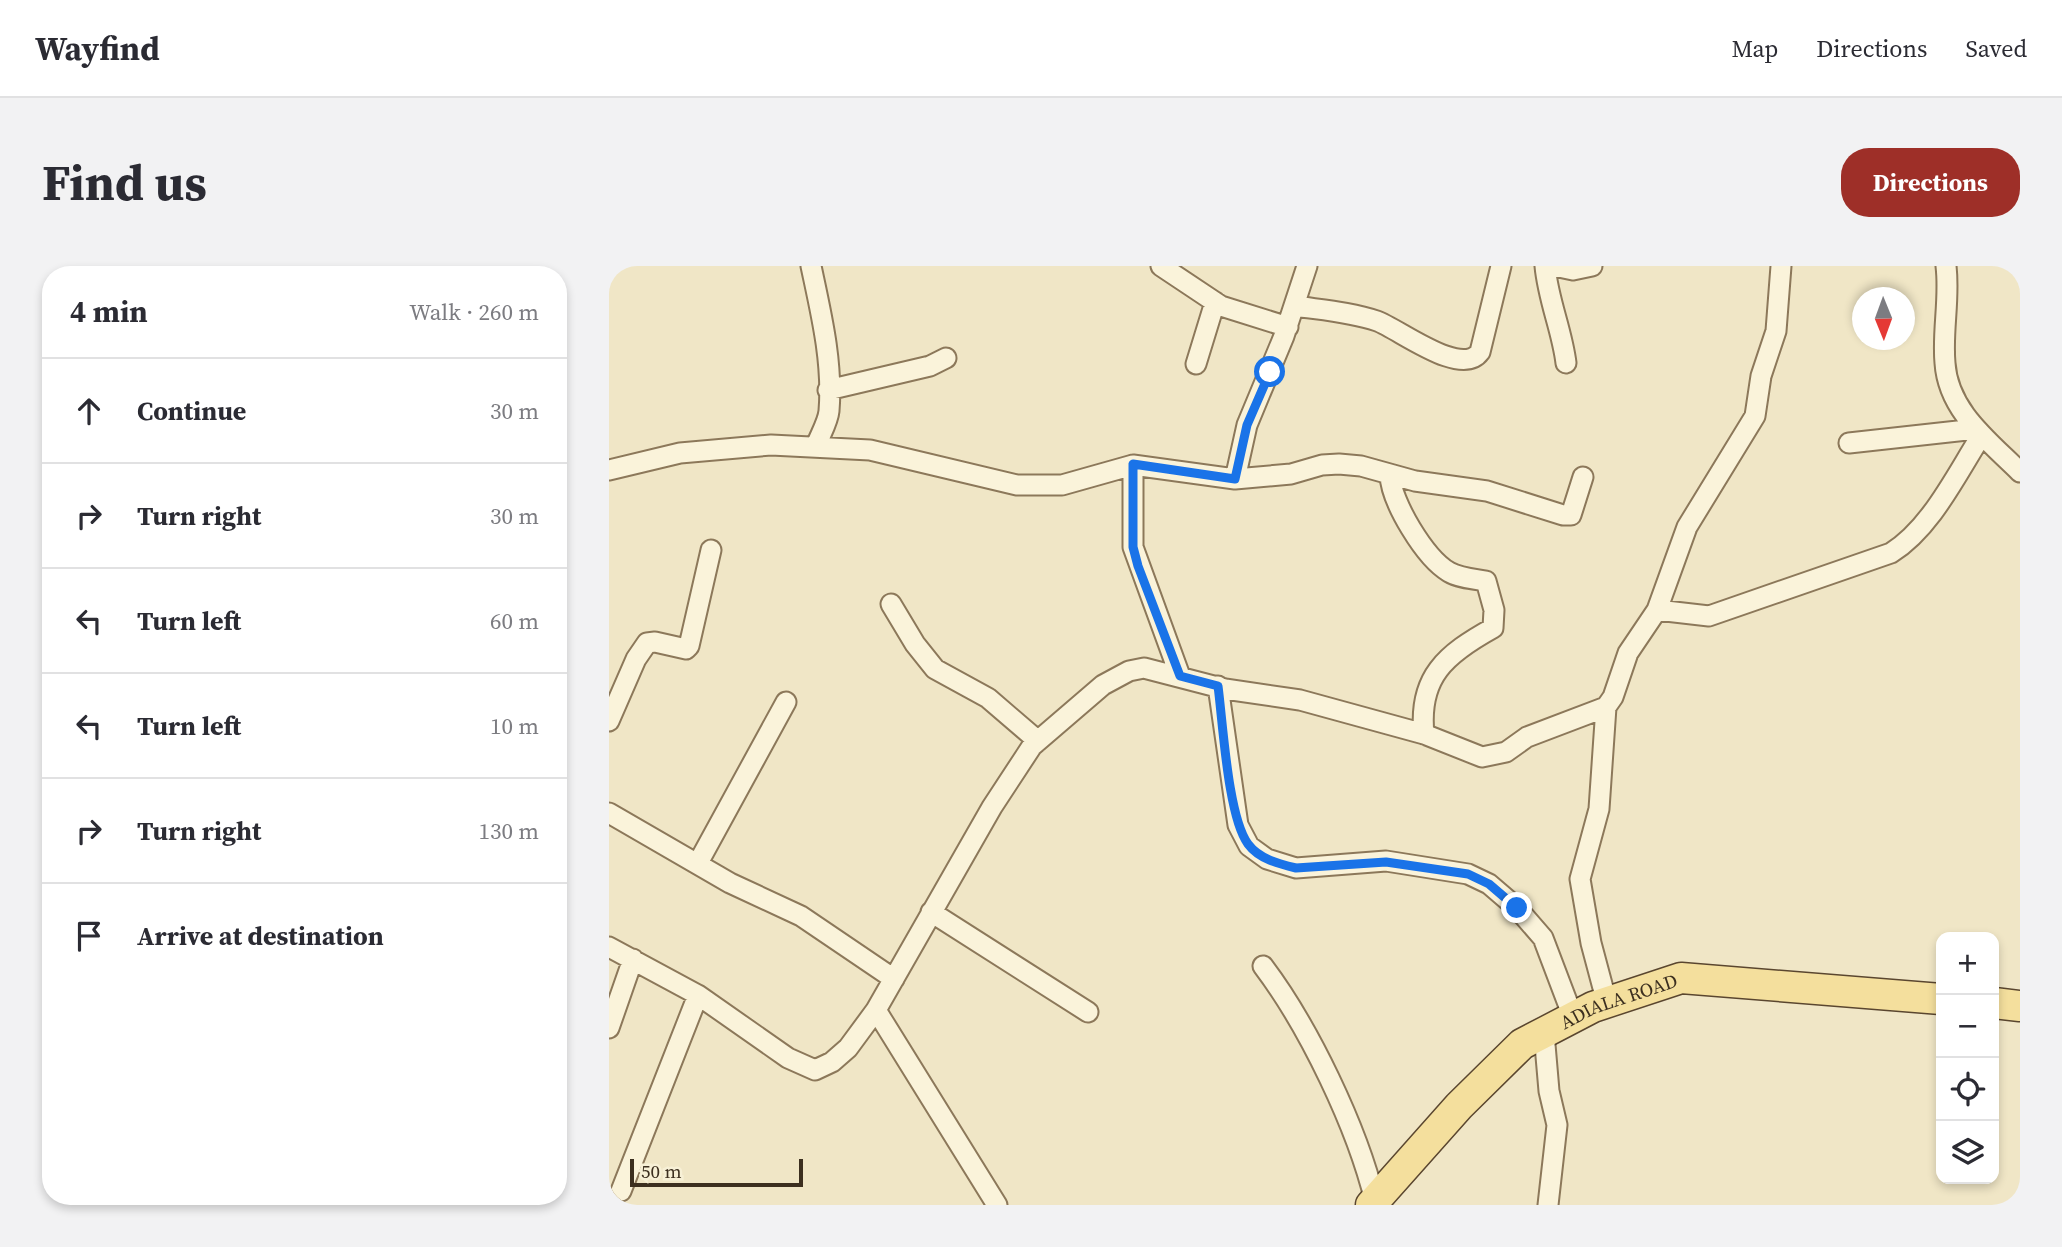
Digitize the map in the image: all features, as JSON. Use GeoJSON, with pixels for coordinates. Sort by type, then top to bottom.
{"type":"FeatureCollection","features":[{"type":"Feature","properties":{"kind":"main road","name":"ADIALA ROAD"},"geometry":{"type":"LineString","coordinates":[[1373,1203],[1459,1106],[1522,1044],[1573,1017],[1607,1003],[1681,978],[1936,999]]}},
{"type":"Feature","properties":{"kind":"main road"},"geometry":{"type":"LineString","coordinates":[[1999,1004],[2020,1006]]}},
{"type":"Feature","properties":{"kind":"street"},"geometry":{"type":"LineString","coordinates":[[811,266],[823,323],[829,413],[816,446]]}},
{"type":"Feature","properties":{"kind":"street"},"geometry":{"type":"LineString","coordinates":[[1161,266],[1215,302],[1238,313],[1287,327]]}},
{"type":"Feature","properties":{"kind":"street"},"geometry":{"type":"LineString","coordinates":[[1235,479],[1247,425],[1295,306],[1307,266]]}},
{"type":"Feature","properties":{"kind":"street"},"geometry":{"type":"LineString","coordinates":[[1295,306],[1377,321],[1416,343],[1465,361],[1474,359],[1480,352],[1501,266]]}},
{"type":"Feature","properties":{"kind":"street"},"geometry":{"type":"LineString","coordinates":[[1545,266],[1549,297],[1562,336],[1566,363]]}},
{"type":"Feature","properties":{"kind":"street"},"geometry":{"type":"LineString","coordinates":[[1554,266],[1573,270],[1592,266]]}},
{"type":"Feature","properties":{"kind":"street"},"geometry":{"type":"LineString","coordinates":[[1607,1003],[1591,943],[1580,879],[1599,809],[1607,707],[1628,653],[1657,610],[1687,527],[1755,416],[1761,376],[1776,331],[1781,296],[1781,266]]}},
{"type":"Feature","properties":{"kind":"street"},"geometry":{"type":"LineString","coordinates":[[1947,266],[1949,298],[1945,362],[1948,380],[1956,402],[1979,432],[2020,472]]}},
{"type":"Feature","properties":{"kind":"street"},"geometry":{"type":"LineString","coordinates":[[1196,364],[1215,302]]}},
{"type":"Feature","properties":{"kind":"street"},"geometry":{"type":"LineString","coordinates":[[828,390],[930,366],[946,358]]}},
{"type":"Feature","properties":{"kind":"street"},"geometry":{"type":"LineString","coordinates":[[1657,610],[1709,616],[1891,553],[1907,543],[1931,513],[1979,432]]}},
{"type":"Feature","properties":{"kind":"street"},"geometry":{"type":"LineString","coordinates":[[1849,443],[1979,432]]}},
{"type":"Feature","properties":{"kind":"street"},"geometry":{"type":"LineString","coordinates":[[609,470],[693,451],[747,446],[816,446],[893,453],[954,472],[1017,485],[1062,485],[1133,464],[1235,479],[1291,474],[1322,465],[1339,464],[1487,491],[1563,515],[1571,515],[1583,477]]}},
{"type":"Feature","properties":{"kind":"street"},"geometry":{"type":"LineString","coordinates":[[1133,464],[1133,547],[1180,676]]}},
{"type":"Feature","properties":{"kind":"street"},"geometry":{"type":"LineString","coordinates":[[1389,475],[1401,509],[1428,553],[1448,571],[1486,581],[1495,610],[1493,628],[1458,647],[1435,672],[1425,695],[1422,715],[1424,734]]}},
{"type":"Feature","properties":{"kind":"street"},"geometry":{"type":"LineString","coordinates":[[609,720],[636,659],[647,643],[655,642],[686,649],[689,646],[711,550]]}},
{"type":"Feature","properties":{"kind":"street"},"geometry":{"type":"LineString","coordinates":[[891,604],[915,644],[935,669],[988,698],[1038,741]]}},
{"type":"Feature","properties":{"kind":"street"},"geometry":{"type":"LineString","coordinates":[[609,947],[698,995],[788,1058],[815,1070],[832,1062],[848,1048],[876,1010],[1010,777],[1038,741],[1103,685],[1129,671],[1144,668],[1218,686],[1300,700],[1424,734],[1482,757],[1492,758],[1537,732],[1607,707]]}},
{"type":"Feature","properties":{"kind":"street"},"geometry":{"type":"LineString","coordinates":[[1218,686],[1238,825],[1249,846],[1267,859],[1296,868],[1386,862],[1468,874],[1489,884],[1517,908],[1543,938],[1573,1017]]}},
{"type":"Feature","properties":{"kind":"street"},"geometry":{"type":"LineString","coordinates":[[698,863],[786,702]]}},
{"type":"Feature","properties":{"kind":"street"},"geometry":{"type":"LineString","coordinates":[[609,813],[730,883],[801,916],[894,979]]}},
{"type":"Feature","properties":{"kind":"street"},"geometry":{"type":"LineString","coordinates":[[932,912],[1088,1012]]}},
{"type":"Feature","properties":{"kind":"street"},"geometry":{"type":"LineString","coordinates":[[609,1028],[632,959]]}},
{"type":"Feature","properties":{"kind":"street"},"geometry":{"type":"LineString","coordinates":[[1263,966],[1302,1022],[1359,1149],[1373,1203]]}},
{"type":"Feature","properties":{"kind":"street"},"geometry":{"type":"LineString","coordinates":[[621,1191],[698,995]]}},
{"type":"Feature","properties":{"kind":"street"},"geometry":{"type":"LineString","coordinates":[[876,1010],[997,1205]]}},
{"type":"Feature","properties":{"kind":"street"},"geometry":{"type":"LineString","coordinates":[[1544,1032],[1549,1091],[1557,1125],[1548,1205]]}},
{"type":"Feature","properties":{"kind":"route"},"geometry":{"type":"LineString","coordinates":[[1270,372],[1247,425],[1235,479],[1133,464],[1133,547],[1138,566],[1180,676],[1218,686],[1238,825],[1249,846],[1267,859],[1284,865],[1296,868],[1386,862],[1468,874],[1489,884],[1517,908]]}}]}
